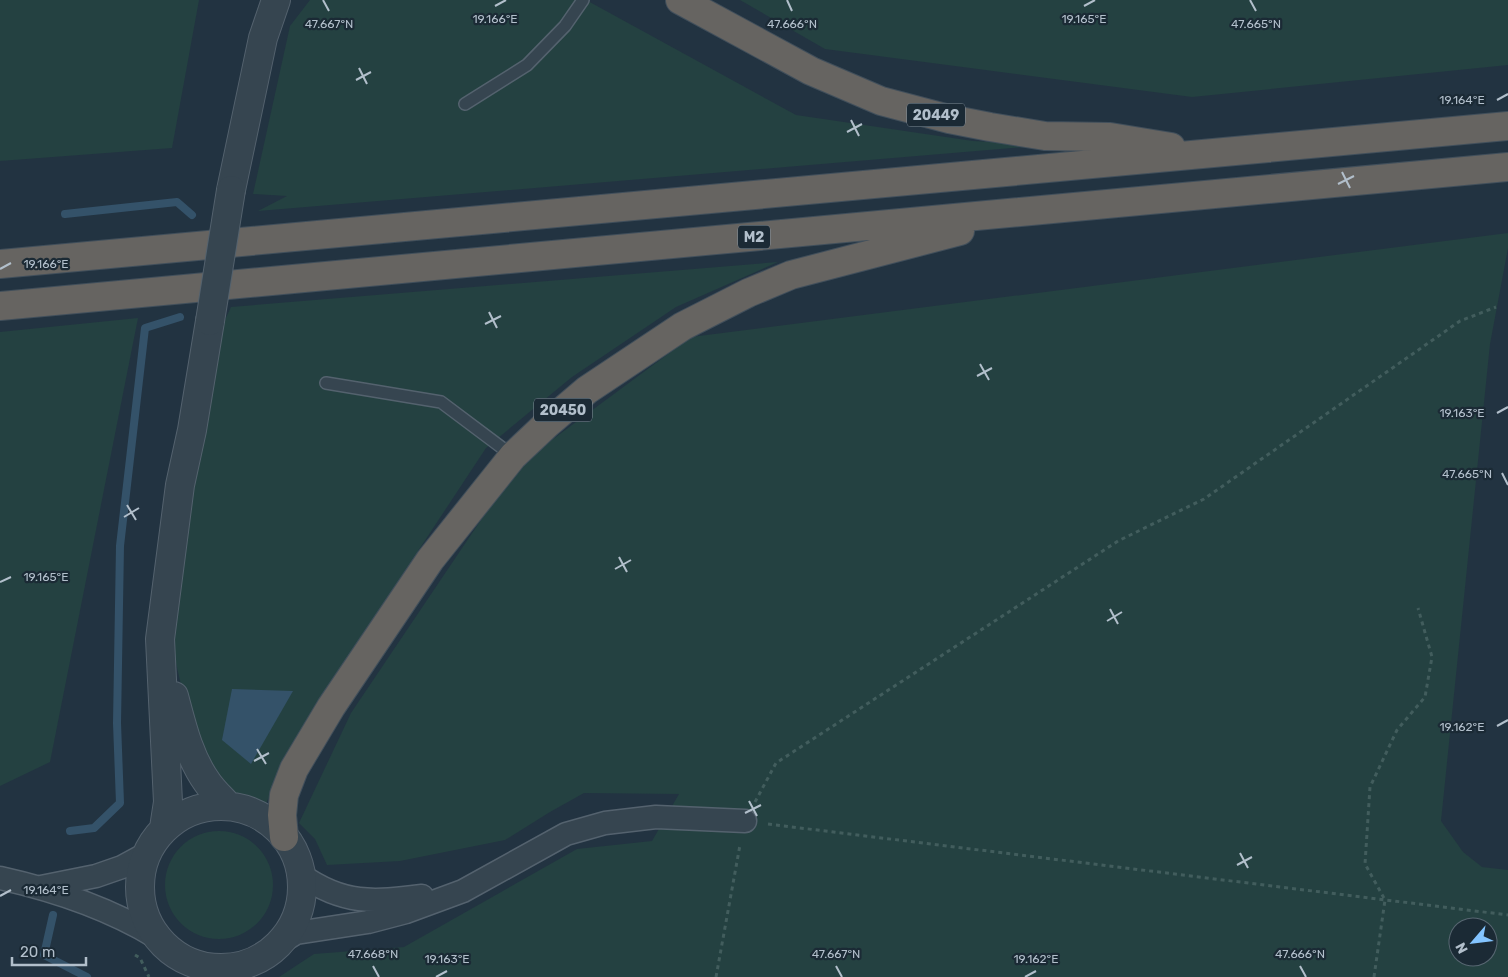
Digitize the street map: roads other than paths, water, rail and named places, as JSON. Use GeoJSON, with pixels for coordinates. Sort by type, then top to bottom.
{"type":"FeatureCollection","features":[{"type":"Feature","properties":{"kind":"highway","name":"20449"},"geometry":{"type":"LineString","coordinates":[[680,0],[811,71],[881,100],[949,119],[1045,136],[1110,137],[1214,153]]}},
{"type":"Feature","properties":{"kind":"highway"},"geometry":{"type":"LineString","coordinates":[[0,264],[1508,126]]}},
{"type":"Feature","properties":{"kind":"highway","name":"M2"},"geometry":{"type":"LineString","coordinates":[[0,306],[1508,167]]}},
{"type":"Feature","properties":{"kind":"highway","name":"20450"},"geometry":{"type":"LineString","coordinates":[[284,836],[282,815],[284,795],[294,769],[321,722],[430,560],[512,456],[587,390],[683,326],[748,293],[791,275],[1037,211]]}},
{"type":"Feature","properties":{"kind":"street"},"geometry":{"type":"LineString","coordinates":[[164,828],[168,802],[160,639],[180,485],[192,430],[231,190],[263,38],[276,0]]}},
{"type":"Feature","properties":{"kind":"street"},"geometry":{"type":"LineString","coordinates":[[263,38],[289,0]]}},
{"type":"Feature","properties":{"kind":"street"},"geometry":{"type":"LineString","coordinates":[[160,639],[183,731],[192,755],[207,782],[228,806]]}},
{"type":"Feature","properties":{"kind":"street"},"geometry":{"type":"LineString","coordinates":[[169,977],[170,971],[160,942],[145,918],[140,897],[140,874],[146,854],[164,828],[183,814],[205,807],[228,806],[249,810],[269,821],[284,836],[296,855],[301,876],[301,899],[294,922],[281,942]]}},
{"type":"Feature","properties":{"kind":"street"},"geometry":{"type":"LineString","coordinates":[[0,878],[40,887],[126,920],[183,959],[203,967],[225,968],[238,971],[296,933],[368,922],[406,912],[463,891],[566,834],[605,823],[656,817],[745,821]]}},
{"type":"Feature","properties":{"kind":"street"},"geometry":{"type":"LineString","coordinates":[[40,887],[96,876],[122,867],[146,854]]}},
{"type":"Feature","properties":{"kind":"street"},"geometry":{"type":"LineString","coordinates":[[301,876],[333,894],[357,899],[379,901],[463,891]]}},
{"type":"Feature","properties":{"kind":"lane"},"geometry":{"type":"LineString","coordinates":[[465,104],[527,65],[564,26],[583,0]]}},
{"type":"Feature","properties":{"kind":"lane"},"geometry":{"type":"LineString","coordinates":[[326,383],[441,402],[512,456]]}},
{"type":"Feature","properties":{"kind":"water"},"geometry":{"type":"Polygon","coordinates":[[[232,689],[293,691],[251,764],[222,740],[232,689]]]}},
{"type":"Feature","properties":{"kind":"waterway"},"geometry":{"type":"LineString","coordinates":[[65,214],[177,202],[192,215]]}},
{"type":"Feature","properties":{"kind":"waterway"},"geometry":{"type":"LineString","coordinates":[[70,831],[94,828],[120,803],[117,723],[120,546],[145,328],[180,317]]}},
{"type":"Feature","properties":{"kind":"waterway"},"geometry":{"type":"LineString","coordinates":[[53,915],[44,955],[87,977]]}}]}
